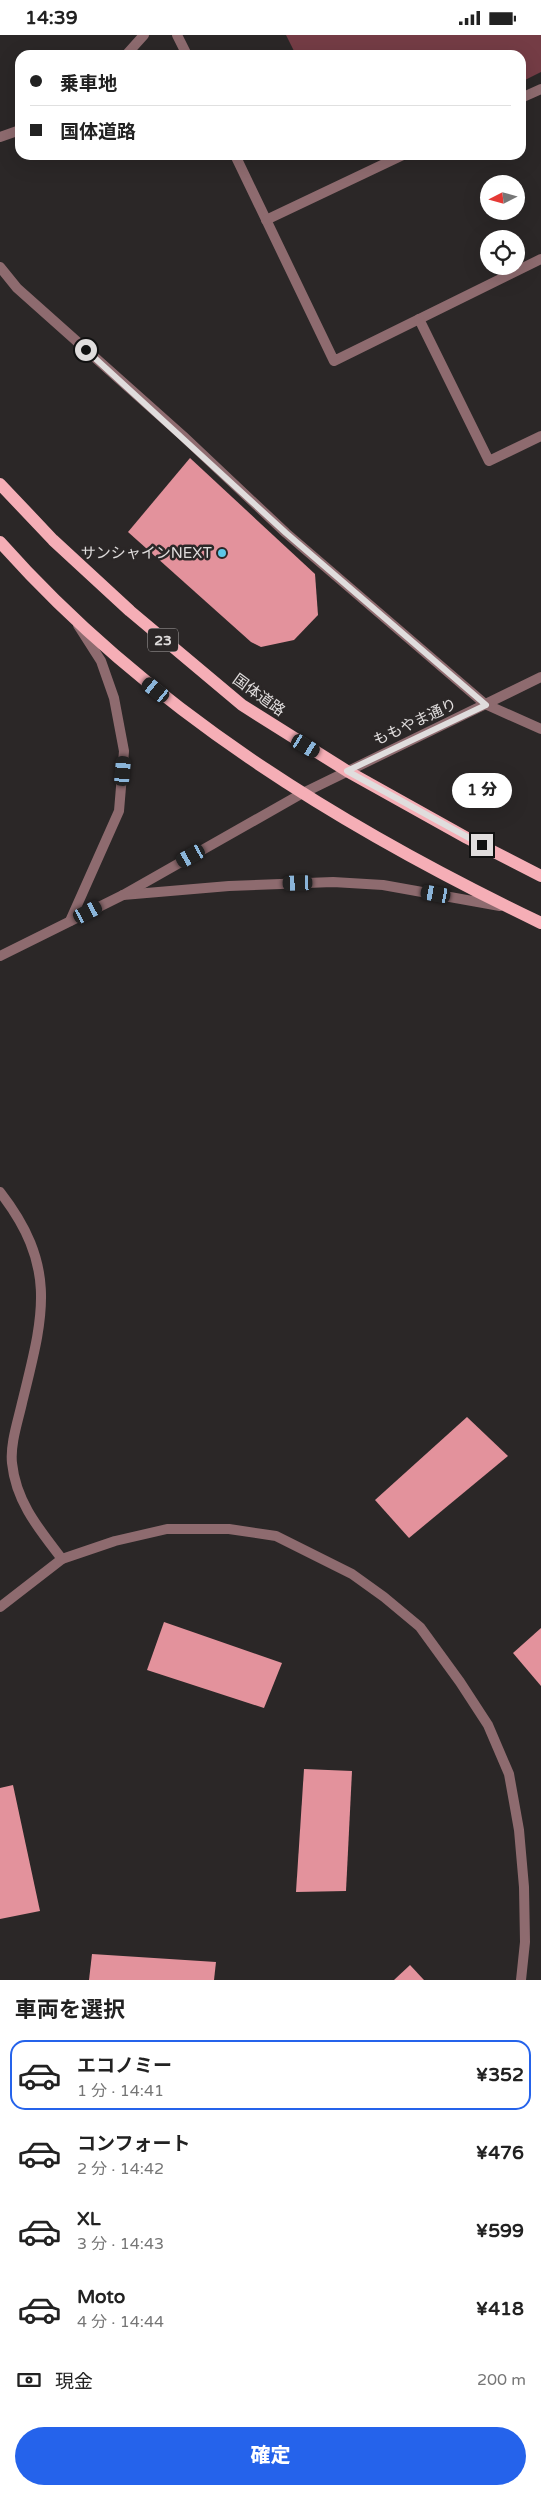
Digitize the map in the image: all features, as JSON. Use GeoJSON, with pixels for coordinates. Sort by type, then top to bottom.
{"type":"FeatureCollection","features":[{"type":"Feature","properties":{"kind":"main road","name":"国体道路"},"geometry":{"type":"LineString","coordinates":[[0,484],[53,541],[180,654],[242,705],[347,771],[467,838],[541,875]]}},
{"type":"Feature","properties":{"kind":"main road"},"geometry":{"type":"LineString","coordinates":[[0,542],[76,622],[181,709],[301,794],[507,907],[541,923]]}},
{"type":"Feature","properties":{"kind":"street"},"geometry":{"type":"LineString","coordinates":[[130,50],[144,35]]}},
{"type":"Feature","properties":{"kind":"street"},"geometry":{"type":"LineString","coordinates":[[177,35],[184,50]]}},
{"type":"Feature","properties":{"kind":"street"},"geometry":{"type":"LineString","coordinates":[[526,96],[541,89]]}},
{"type":"Feature","properties":{"kind":"street"},"geometry":{"type":"LineString","coordinates":[[0,137],[15,132]]}},
{"type":"Feature","properties":{"kind":"street"},"geometry":{"type":"LineString","coordinates":[[237,160],[334,361],[541,259]]}},
{"type":"Feature","properties":{"kind":"street"},"geometry":{"type":"LineString","coordinates":[[266,220],[392,160]]}},
{"type":"Feature","properties":{"kind":"street"},"geometry":{"type":"LineString","coordinates":[[0,267],[17,288],[176,430],[286,533],[486,705],[541,729]]}},
{"type":"Feature","properties":{"kind":"street"},"geometry":{"type":"LineString","coordinates":[[419,319],[489,461],[541,436]]}},
{"type":"Feature","properties":{"kind":"street"},"geometry":{"type":"LineString","coordinates":[[70,921],[119,811],[124,751],[114,698],[101,661],[76,622]]}},
{"type":"Feature","properties":{"kind":"street","name":"ももやま通り"},"geometry":{"type":"LineString","coordinates":[[0,956],[123,895],[301,794],[541,677]]}},
{"type":"Feature","properties":{"kind":"street"},"geometry":{"type":"LineString","coordinates":[[123,895],[229,886],[333,881],[383,885],[507,907]]}},
{"type":"Feature","properties":{"kind":"street"},"geometry":{"type":"LineString","coordinates":[[0,1192],[12,1208],[36,1259],[43,1302],[40,1330],[11,1461],[16,1487],[27,1513],[62,1559]]}},
{"type":"Feature","properties":{"kind":"street"},"geometry":{"type":"LineString","coordinates":[[0,1607],[62,1559],[115,1541],[167,1529],[229,1529],[276,1536],[352,1574],[384,1597],[420,1627],[488,1725],[509,1774],[519,1830],[524,1887],[525,1943],[521,1980]]}},
{"type":"Feature","properties":{"kind":"shaded area"},"geometry":{"type":"Polygon","coordinates":[[[286,35],[541,35],[541,72],[526,80],[526,50],[294,50],[286,35]]]}},
{"type":"Feature","properties":{"kind":"building","name":"サンシャインNEXT"},"geometry":{"type":"Polygon","coordinates":[[[190,458],[315,574],[318,615],[294,640],[261,647],[251,642],[128,532],[190,458]]]}},
{"type":"Feature","properties":{"kind":"building"},"geometry":{"type":"Polygon","coordinates":[[[467,1417],[508,1456],[409,1538],[375,1500],[467,1417]]]}},
{"type":"Feature","properties":{"kind":"building"},"geometry":{"type":"Polygon","coordinates":[[[164,1622],[282,1663],[264,1708],[147,1670],[164,1622]]]}},
{"type":"Feature","properties":{"kind":"building"},"geometry":{"type":"Polygon","coordinates":[[[541,1628],[541,1686],[513,1653],[541,1628]]]}},
{"type":"Feature","properties":{"kind":"building"},"geometry":{"type":"Polygon","coordinates":[[[304,1769],[352,1771],[346,1891],[296,1892],[304,1769]]]}},
{"type":"Feature","properties":{"kind":"building"},"geometry":{"type":"Polygon","coordinates":[[[13,1785],[40,1911],[0,1919],[0,1788],[13,1785]]]}},
{"type":"Feature","properties":{"kind":"building"},"geometry":{"type":"Polygon","coordinates":[[[92,1954],[216,1962],[214,1980],[89,1980],[92,1954]]]}},
{"type":"Feature","properties":{"kind":"building"},"geometry":{"type":"Polygon","coordinates":[[[410,1965],[424,1980],[394,1980],[410,1965]]]}},
{"type":"Feature","properties":{"kind":"place","name":"サンシャインNEXT"},"geometry":{"type":"Point","coordinates":[222,553]}},
{"type":"Feature","properties":{"kind":"route"},"geometry":{"type":"LineString","coordinates":[[86,350],[183,436],[286,533],[486,705],[347,771],[482,845]]}}]}
